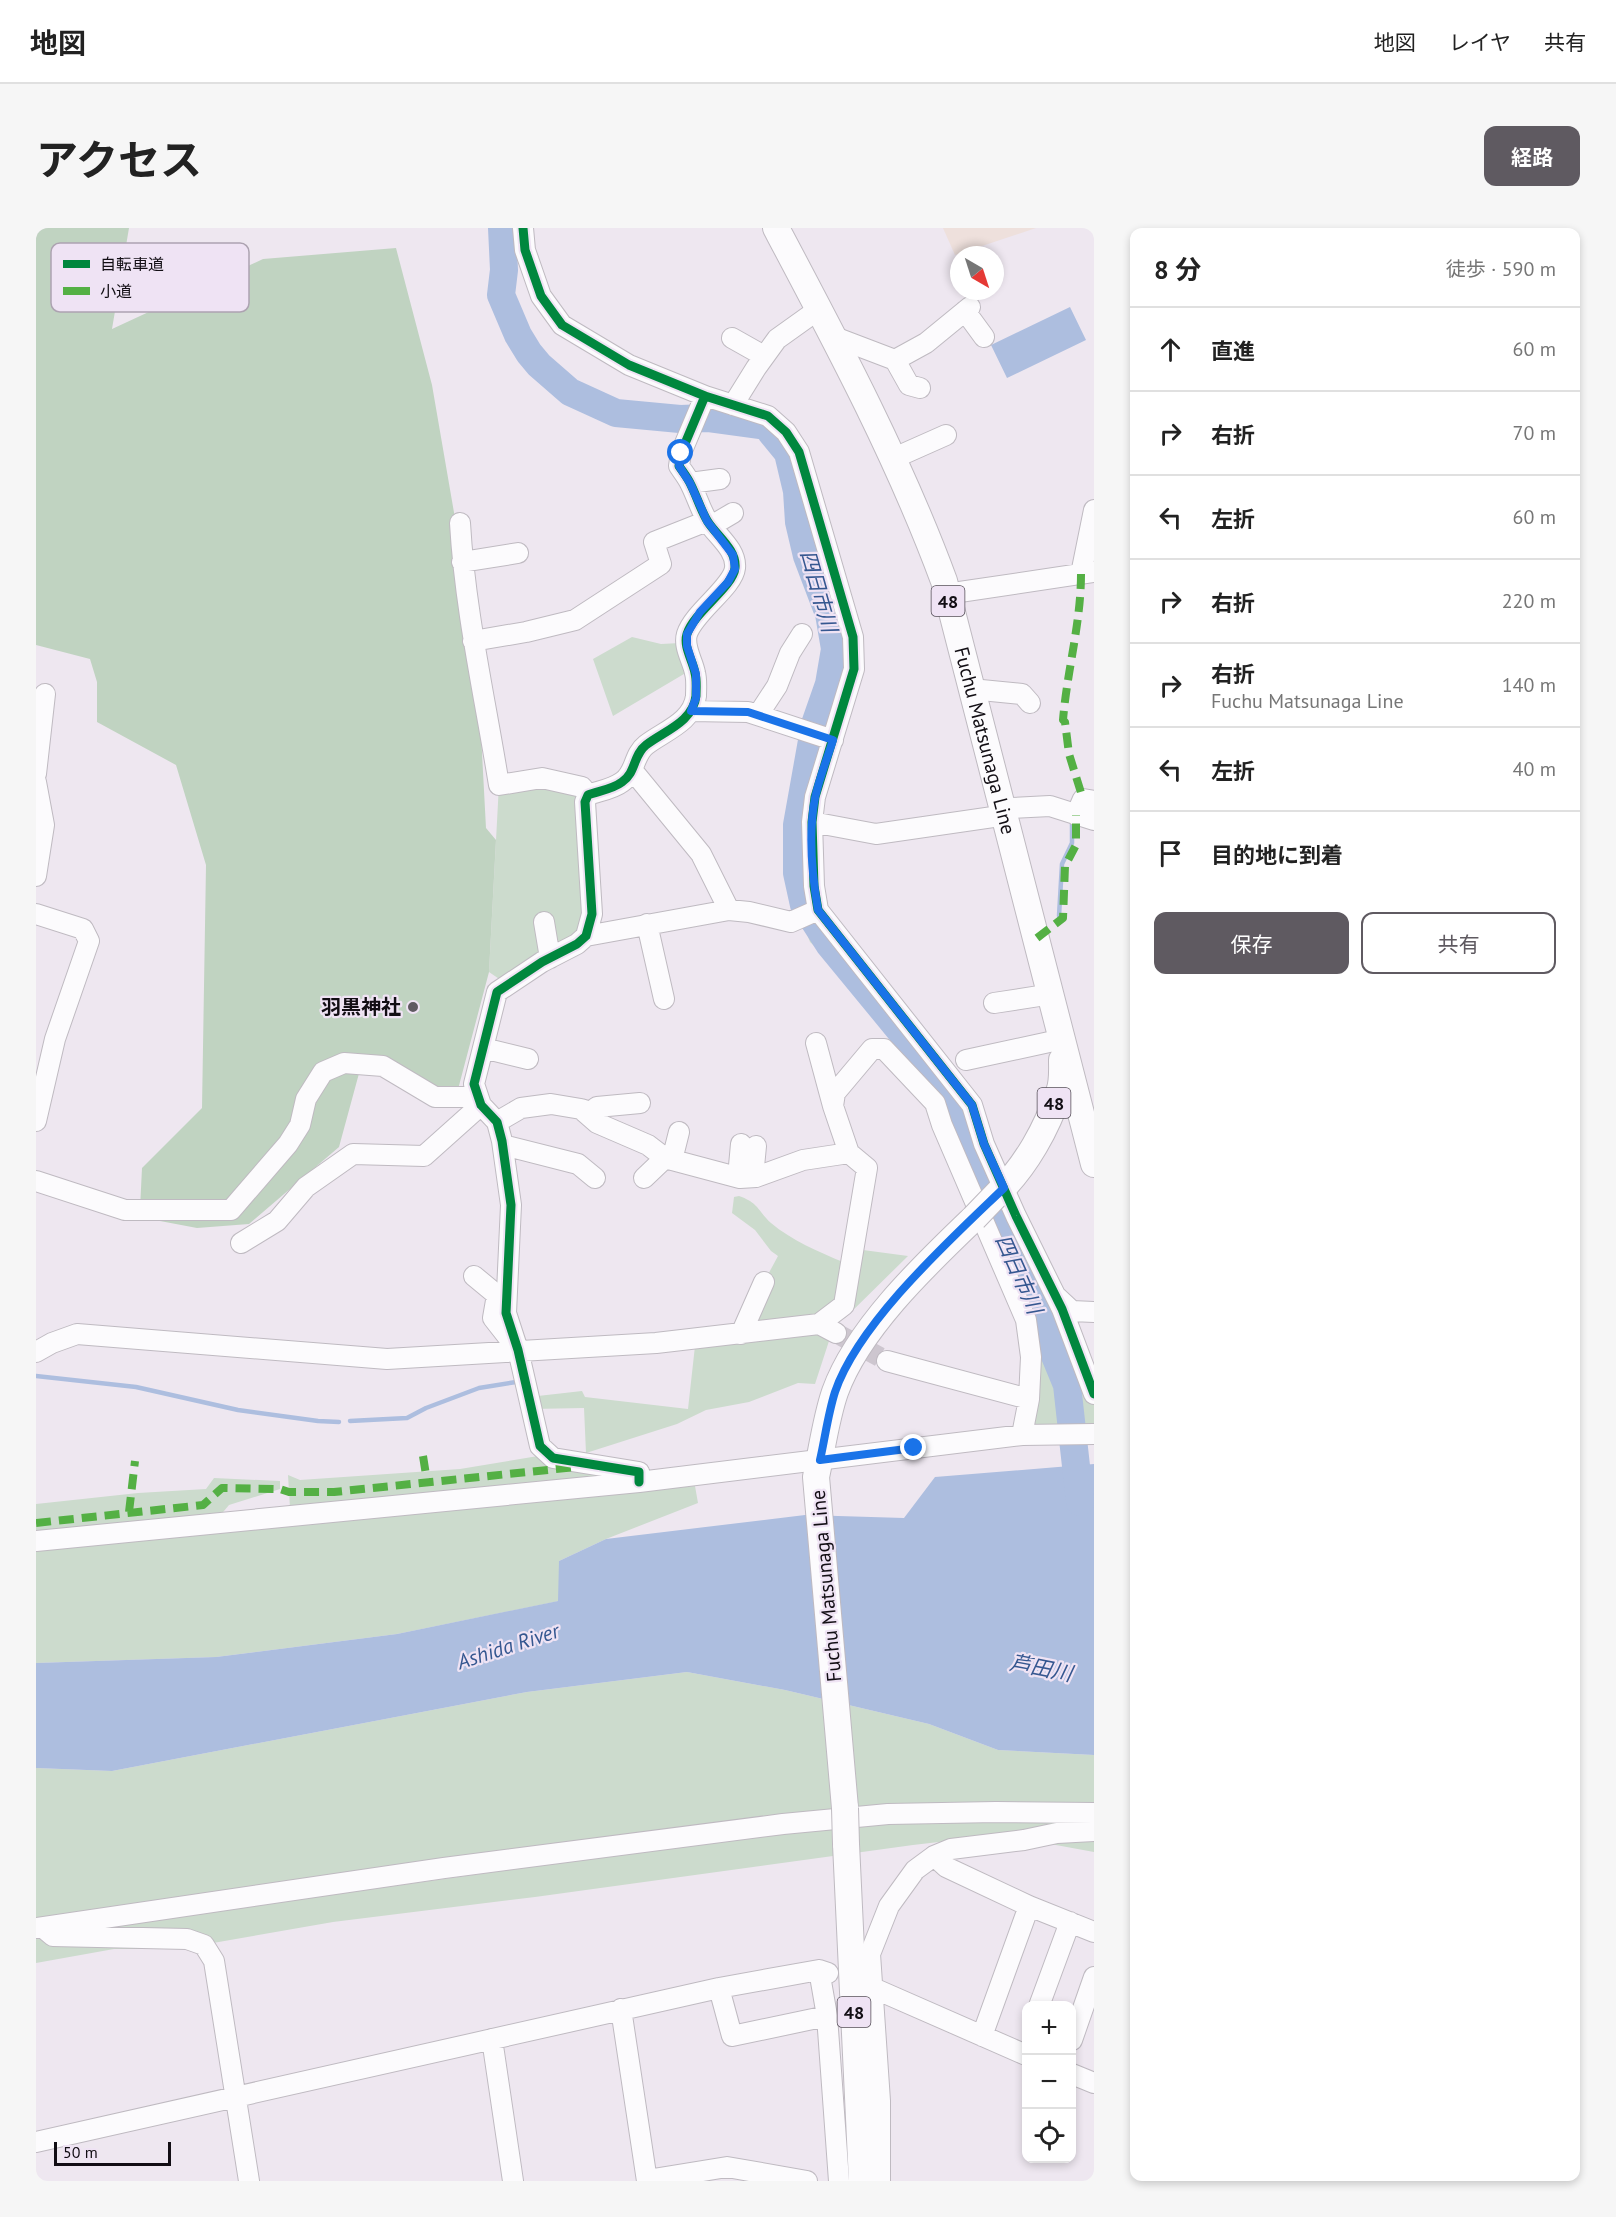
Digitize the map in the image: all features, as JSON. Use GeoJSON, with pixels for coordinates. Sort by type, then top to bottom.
{"type":"FeatureCollection","features":[{"type":"Feature","properties":{"kind":"main road","name":"Fuchu Matsunaga Line"},"geometry":{"type":"LineString","coordinates":[[776,228],[819,309],[892,459],[921,520],[944,581],[1094,1164]]}},
{"type":"Feature","properties":{"kind":"main road","name":"Fuchu Matsunaga Line"},"geometry":{"type":"LineString","coordinates":[[862,2181],[844,1802],[818,1468],[835,1392],[853,1355],[893,1301],[1016,1176],[1022,1166],[1059,1092],[1061,1040]]}},
{"type":"Feature","properties":{"kind":"street"},"geometry":{"type":"LineString","coordinates":[[523,228],[525,250],[541,296],[562,325],[629,364],[702,402],[734,405],[768,416],[786,432],[799,452],[853,637],[854,668],[821,736],[812,822],[814,886],[809,914]]}},
{"type":"Feature","properties":{"kind":"street"},"geometry":{"type":"LineString","coordinates":[[734,405],[777,339],[819,309]]}},
{"type":"Feature","properties":{"kind":"street"},"geometry":{"type":"LineString","coordinates":[[895,360],[926,342],[968,309],[984,337]]}},
{"type":"Feature","properties":{"kind":"street"},"geometry":{"type":"LineString","coordinates":[[832,336],[895,360],[909,384],[920,388]]}},
{"type":"Feature","properties":{"kind":"street"},"geometry":{"type":"LineString","coordinates":[[732,338],[764,356]]}},
{"type":"Feature","properties":{"kind":"street"},"geometry":{"type":"LineString","coordinates":[[586,936],[592,914],[585,802],[588,795],[625,781],[633,771],[636,758],[644,746],[682,720],[691,711],[696,698],[696,674],[687,646],[687,634],[700,612],[728,582],[735,569],[733,555],[709,524],[690,483],[679,466],[681,453],[702,402]]}},
{"type":"Feature","properties":{"kind":"street"},"geometry":{"type":"LineString","coordinates":[[892,459],[946,435]]}},
{"type":"Feature","properties":{"kind":"street"},"geometry":{"type":"LineString","coordinates":[[690,483],[720,479]]}},
{"type":"Feature","properties":{"kind":"street"},"geometry":{"type":"LineString","coordinates":[[946,594],[1088,573],[1094,510]]}},
{"type":"Feature","properties":{"kind":"street"},"geometry":{"type":"LineString","coordinates":[[473,640],[526,632],[575,620],[661,564],[654,542],[709,524],[733,513]]}},
{"type":"Feature","properties":{"kind":"street"},"geometry":{"type":"LineString","coordinates":[[460,523],[462,562],[473,640],[499,785],[542,778],[582,787],[588,795]]}},
{"type":"Feature","properties":{"kind":"street"},"geometry":{"type":"LineString","coordinates":[[462,562],[518,553]]}},
{"type":"Feature","properties":{"kind":"street"},"geometry":{"type":"LineString","coordinates":[[758,716],[777,686],[790,653],[802,634]]}},
{"type":"Feature","properties":{"kind":"street"},"geometry":{"type":"LineString","coordinates":[[971,688],[1022,694],[1030,703]]}},
{"type":"Feature","properties":{"kind":"street"},"geometry":{"type":"LineString","coordinates":[[36,774],[45,694]]}},
{"type":"Feature","properties":{"kind":"street"},"geometry":{"type":"LineString","coordinates":[[691,711],[748,712],[821,736]]}},
{"type":"Feature","properties":{"kind":"street"},"geometry":{"type":"LineString","coordinates":[[633,771],[701,854],[729,910]]}},
{"type":"Feature","properties":{"kind":"street"},"geometry":{"type":"LineString","coordinates":[[36,782],[44,825],[36,876]]}},
{"type":"Feature","properties":{"kind":"street"},"geometry":{"type":"LineString","coordinates":[[812,822],[876,834],[993,818],[1011,808],[1050,806],[1085,818],[1083,799],[1094,801]]}},
{"type":"Feature","properties":{"kind":"street"},"geometry":{"type":"LineString","coordinates":[[639,1482],[639,1472],[553,1458],[540,1446],[518,1350],[506,1313],[511,1205],[502,1145],[497,1122],[479,1101],[474,1084],[496,992],[577,944],[586,936],[729,910],[749,912],[791,922],[809,914]]}},
{"type":"Feature","properties":{"kind":"street"},"geometry":{"type":"LineString","coordinates":[[36,914],[83,929],[88,941],[55,1040],[36,1121]]}},
{"type":"Feature","properties":{"kind":"street"},"geometry":{"type":"LineString","coordinates":[[809,914],[972,1105],[1001,1190],[1055,1296],[1094,1394]]}},
{"type":"Feature","properties":{"kind":"street"},"geometry":{"type":"LineString","coordinates":[[544,922],[550,958]]}},
{"type":"Feature","properties":{"kind":"street"},"geometry":{"type":"LineString","coordinates":[[646,924],[664,999]]}},
{"type":"Feature","properties":{"kind":"street"},"geometry":{"type":"LineString","coordinates":[[994,1004],[1052,997]]}},
{"type":"Feature","properties":{"kind":"street"},"geometry":{"type":"LineString","coordinates":[[966,1060],[1061,1040]]}},
{"type":"Feature","properties":{"kind":"street"},"geometry":{"type":"LineString","coordinates":[[36,1352],[52,1343],[78,1334],[387,1359],[656,1343],[741,1334],[827,1329],[844,1305],[867,1168],[849,1153],[833,1106],[816,1042]]}},
{"type":"Feature","properties":{"kind":"street"},"geometry":{"type":"LineString","coordinates":[[483,1048],[528,1059]]}},
{"type":"Feature","properties":{"kind":"street"},"geometry":{"type":"LineString","coordinates":[[833,1106],[835,1093],[872,1049],[884,1049],[935,1103],[942,1125],[1026,1320],[1031,1357],[1029,1399],[1022,1435]]}},
{"type":"Feature","properties":{"kind":"street"},"geometry":{"type":"LineString","coordinates":[[36,1181],[124,1210],[231,1210],[288,1144],[300,1125],[306,1099],[323,1072],[344,1063],[383,1066],[435,1097],[479,1101]]}},
{"type":"Feature","properties":{"kind":"street"},"geometry":{"type":"LineString","coordinates":[[241,1243],[277,1221],[306,1187],[353,1154],[424,1156],[479,1101]]}},
{"type":"Feature","properties":{"kind":"street"},"geometry":{"type":"LineString","coordinates":[[497,1122],[521,1108],[551,1104],[591,1112],[597,1107],[640,1103]]}},
{"type":"Feature","properties":{"kind":"street"},"geometry":{"type":"LineString","coordinates":[[581,1109],[597,1123],[648,1145],[669,1159],[746,1177],[803,1160],[849,1153]]}},
{"type":"Feature","properties":{"kind":"street"},"geometry":{"type":"LineString","coordinates":[[644,1178],[669,1159],[679,1132]]}},
{"type":"Feature","properties":{"kind":"street"},"geometry":{"type":"LineString","coordinates":[[502,1145],[561,1154],[595,1178]]}},
{"type":"Feature","properties":{"kind":"street"},"geometry":{"type":"LineString","coordinates":[[746,1177],[749,1145]]}},
{"type":"Feature","properties":{"kind":"street"},"geometry":{"type":"LineString","coordinates":[[474,1276],[497,1295],[493,1317],[518,1350]]}},
{"type":"Feature","properties":{"kind":"street"},"geometry":{"type":"LineString","coordinates":[[741,1334],[764,1282]]}},
{"type":"Feature","properties":{"kind":"street"},"geometry":{"type":"LineString","coordinates":[[1055,1296],[1072,1311],[1094,1312]]}},
{"type":"Feature","properties":{"kind":"street"},"geometry":{"type":"LineString","coordinates":[[887,1361],[1029,1399]]}},
{"type":"Feature","properties":{"kind":"street"},"geometry":{"type":"LineString","coordinates":[[36,1541],[639,1482],[818,1468],[1022,1435],[1094,1434]]}},
{"type":"Feature","properties":{"kind":"street"},"geometry":{"type":"LineString","coordinates":[[39,1928],[444,1868],[772,1825],[888,1815],[996,1812],[1094,1813]]}},
{"type":"Feature","properties":{"kind":"street"},"geometry":{"type":"LineString","coordinates":[[880,2181],[880,2101],[866,1985],[870,1954],[889,1905],[915,1870],[934,1856],[951,1849],[1024,1840],[1057,1833],[1094,1831]]}},
{"type":"Feature","properties":{"kind":"street"},"geometry":{"type":"LineString","coordinates":[[934,1856],[946,1867],[1029,1906],[1094,1932]]}},
{"type":"Feature","properties":{"kind":"street"},"geometry":{"type":"LineString","coordinates":[[982,2036],[1029,1906]]}},
{"type":"Feature","properties":{"kind":"street"},"geometry":{"type":"LineString","coordinates":[[1041,2001],[1070,1922]]}},
{"type":"Feature","properties":{"kind":"street"},"geometry":{"type":"LineString","coordinates":[[39,1928],[53,1936],[187,1940],[204,1945],[214,1961],[249,2181]]}},
{"type":"Feature","properties":{"kind":"street"},"geometry":{"type":"LineString","coordinates":[[36,2142],[621,2009],[719,1988],[823,1972],[839,2181]]}},
{"type":"Feature","properties":{"kind":"street"},"geometry":{"type":"LineString","coordinates":[[1076,2026],[1094,1977]]}},
{"type":"Feature","properties":{"kind":"street"},"geometry":{"type":"LineString","coordinates":[[866,1985],[982,2036],[1022,2048]]}},
{"type":"Feature","properties":{"kind":"street"},"geometry":{"type":"LineString","coordinates":[[719,1988],[732,2036],[827,2016]]}},
{"type":"Feature","properties":{"kind":"street"},"geometry":{"type":"LineString","coordinates":[[621,2009],[647,2181],[728,2167],[807,2181]]}},
{"type":"Feature","properties":{"kind":"street"},"geometry":{"type":"LineString","coordinates":[[492,2038],[513,2181]]}},
{"type":"Feature","properties":{"kind":"street"},"geometry":{"type":"LineString","coordinates":[[1076,2076],[1094,2083]]}},
{"type":"Feature","properties":{"kind":"shaded area"},"geometry":{"type":"Polygon","coordinates":[[[943,228],[1036,228],[982,246],[951,246],[943,228]]]}},
{"type":"Feature","properties":{"kind":"green space"},"geometry":{"type":"Polygon","coordinates":[[[36,228],[129,228],[126,243],[51,243],[51,312],[115,312],[112,329],[149,312],[249,312],[249,265],[263,259],[396,248],[432,385],[476,640],[486,828],[496,840],[489,972],[456,1097],[364,1055],[339,1147],[249,1224],[197,1228],[160,1221],[140,1209],[142,1168],[202,1108],[206,865],[176,765],[97,722],[97,682],[90,659],[36,645],[36,228]]]}},
{"type":"Feature","properties":{"kind":"green space"},"geometry":{"type":"Polygon","coordinates":[[[632,637],[661,644],[680,643],[689,671],[613,716],[593,659],[632,637]]]}},
{"type":"Feature","properties":{"kind":"green space"},"geometry":{"type":"Polygon","coordinates":[[[853,640],[815,797],[818,910],[962,1093],[1094,1376],[1094,1434],[1022,1435],[1031,1357],[943,1105],[907,1055],[837,967],[810,942],[801,918],[789,868],[790,806],[802,755],[803,729],[823,683],[826,647],[853,640]]]}},
{"type":"Feature","properties":{"kind":"green space"},"geometry":{"type":"Polygon","coordinates":[[[499,784],[568,784],[585,802],[586,936],[508,985],[489,972],[499,784]]]}},
{"type":"Feature","properties":{"kind":"green space"},"geometry":{"type":"Polygon","coordinates":[[[739,1196],[754,1204],[771,1223],[787,1235],[843,1262],[838,1301],[816,1320],[745,1332],[764,1282],[778,1256],[771,1251],[755,1230],[732,1213],[734,1197],[739,1196]]]}},
{"type":"Feature","properties":{"kind":"green space"},"geometry":{"type":"Polygon","coordinates":[[[863,1250],[908,1256],[844,1319],[854,1299],[863,1250]]]}},
{"type":"Feature","properties":{"kind":"green space"},"geometry":{"type":"Polygon","coordinates":[[[814,1332],[829,1341],[815,1384],[798,1383],[749,1402],[706,1410],[677,1424],[586,1453],[584,1408],[532,1409],[529,1397],[582,1391],[585,1397],[688,1409],[695,1346],[814,1332]]]}},
{"type":"Feature","properties":{"kind":"green space"},"geometry":{"type":"Polygon","coordinates":[[[538,1456],[620,1478],[290,1508],[288,1475],[300,1480],[460,1469],[538,1456]]]}},
{"type":"Feature","properties":{"kind":"green space"},"geometry":{"type":"Polygon","coordinates":[[[214,1478],[280,1481],[280,1489],[229,1505],[213,1524],[36,1533],[36,1504],[138,1493],[206,1489],[214,1478]]]}},
{"type":"Feature","properties":{"kind":"green space"},"geometry":{"type":"Polygon","coordinates":[[[695,1486],[698,1503],[606,1539],[559,1561],[559,1601],[397,1634],[216,1657],[36,1663],[36,1549],[695,1486]]]}},
{"type":"Feature","properties":{"kind":"green space"},"geometry":{"type":"Polygon","coordinates":[[[687,1672],[785,1690],[929,1724],[998,1750],[1094,1755],[1094,1805],[840,1812],[36,1921],[36,1768],[112,1771],[527,1692],[687,1672]]]}},
{"type":"Feature","properties":{"kind":"green space"},"geometry":{"type":"Polygon","coordinates":[[[1094,1819],[1094,1824],[913,1845],[535,1897],[333,1922],[213,1943],[198,1949],[114,1949],[36,1963],[36,1936],[808,1828],[1094,1819]]]}},
{"type":"Feature","properties":{"kind":"green space"},"geometry":{"type":"Polygon","coordinates":[[[1094,1838],[1094,1852],[1045,1843],[1094,1838]]]}},
{"type":"Feature","properties":{"kind":"water"},"geometry":{"type":"Polygon","coordinates":[[[1070,307],[1086,340],[1007,378],[991,345],[1070,307]]]}},
{"type":"Feature","properties":{"kind":"water"},"geometry":{"type":"Polygon","coordinates":[[[1094,1464],[1094,1755],[998,1750],[929,1724],[785,1690],[687,1672],[527,1692],[112,1771],[36,1768],[36,1663],[216,1657],[397,1634],[558,1601],[559,1561],[606,1539],[805,1515],[904,1518],[935,1477],[1094,1464]]]}},
{"type":"Feature","properties":{"kind":"waterway","name":"四日市川"},"geometry":{"type":"LineString","coordinates":[[502,228],[504,270],[501,295],[518,335],[529,353],[539,365],[570,392],[616,413],[680,419],[707,418],[766,426],[788,453],[797,491],[799,522],[807,556],[829,614],[835,649],[829,684],[815,724],[797,825],[797,873],[804,905],[829,944],[958,1101],[961,1130],[976,1177],[1010,1260],[1034,1305],[1067,1385],[1080,1502]]}},
{"type":"Feature","properties":{"kind":"waterway"},"geometry":{"type":"LineString","coordinates":[[1059,916],[1062,864],[1072,843],[1072,819]]}},
{"type":"Feature","properties":{"kind":"waterway"},"geometry":{"type":"LineString","coordinates":[[36,1376],[136,1387],[238,1410],[339,1422]]}},
{"type":"Feature","properties":{"kind":"waterway"},"geometry":{"type":"LineString","coordinates":[[350,1421],[407,1418],[426,1408],[479,1388],[516,1382]]}},
{"type":"Feature","properties":{"kind":"tunnel"},"geometry":{"type":"LineString","coordinates":[[836,1333],[887,1361]]}},
{"type":"Feature","properties":{"kind":"marked path"},"geometry":{"type":"LineString","coordinates":[[1081,574],[1079,611],[1063,720],[1069,754],[1083,799]]}},
{"type":"Feature","properties":{"kind":"marked path"},"geometry":{"type":"LineString","coordinates":[[1037,938],[1063,918],[1065,866],[1076,845],[1076,815]]}},
{"type":"Feature","properties":{"kind":"marked path"},"geometry":{"type":"LineString","coordinates":[[423,1456],[427,1481]]}},
{"type":"Feature","properties":{"kind":"marked path"},"geometry":{"type":"LineString","coordinates":[[129,1512],[135,1461]]}},
{"type":"Feature","properties":{"kind":"marked path"},"geometry":{"type":"LineString","coordinates":[[36,1523],[203,1505],[222,1488],[334,1492],[576,1467]]}},
{"type":"Feature","properties":{"kind":"cycle path"},"geometry":{"type":"LineString","coordinates":[[523,228],[525,250],[541,296],[562,325],[629,365],[705,396],[768,416],[786,432],[799,452],[853,637],[854,669],[815,797],[812,822],[814,886],[818,910],[972,1105],[984,1144],[1016,1216],[1062,1309],[1094,1394]]}},
{"type":"Feature","properties":{"kind":"cycle path"},"geometry":{"type":"LineString","coordinates":[[639,1482],[639,1472],[553,1458],[540,1446],[518,1350],[506,1313],[511,1205],[502,1141],[497,1122],[481,1105],[474,1084],[497,992],[542,962],[577,944],[586,936],[592,914],[585,802],[588,795],[614,786],[627,778],[642,749],[677,725],[694,705],[696,679],[687,649],[687,634],[697,617],[728,583],[735,568],[730,549],[708,522],[690,482],[679,466],[681,453],[705,396]]}},
{"type":"Feature","properties":{"kind":"place","name":"羽黒神社"},"geometry":{"type":"Point","coordinates":[413,1007]}},
{"type":"Feature","properties":{"kind":"route"},"geometry":{"type":"LineString","coordinates":[[681,453],[679,466],[690,483],[707,521],[733,555],[735,569],[728,582],[700,612],[687,634],[687,646],[696,674],[696,698],[691,711],[748,712],[833,740],[815,797],[812,822],[814,886],[818,910],[972,1105],[984,1144],[1004,1188],[893,1301],[853,1355],[835,1392],[820,1460],[914,1448]]}},
{"type":"Feature","properties":{"kind":"water label","name":"Ashida River"},"geometry":{"type":"Point","coordinates":[508,1646]}},
{"type":"Feature","properties":{"kind":"water label","name":"芦田川"},"geometry":{"type":"Point","coordinates":[1041,1668]}}]}
